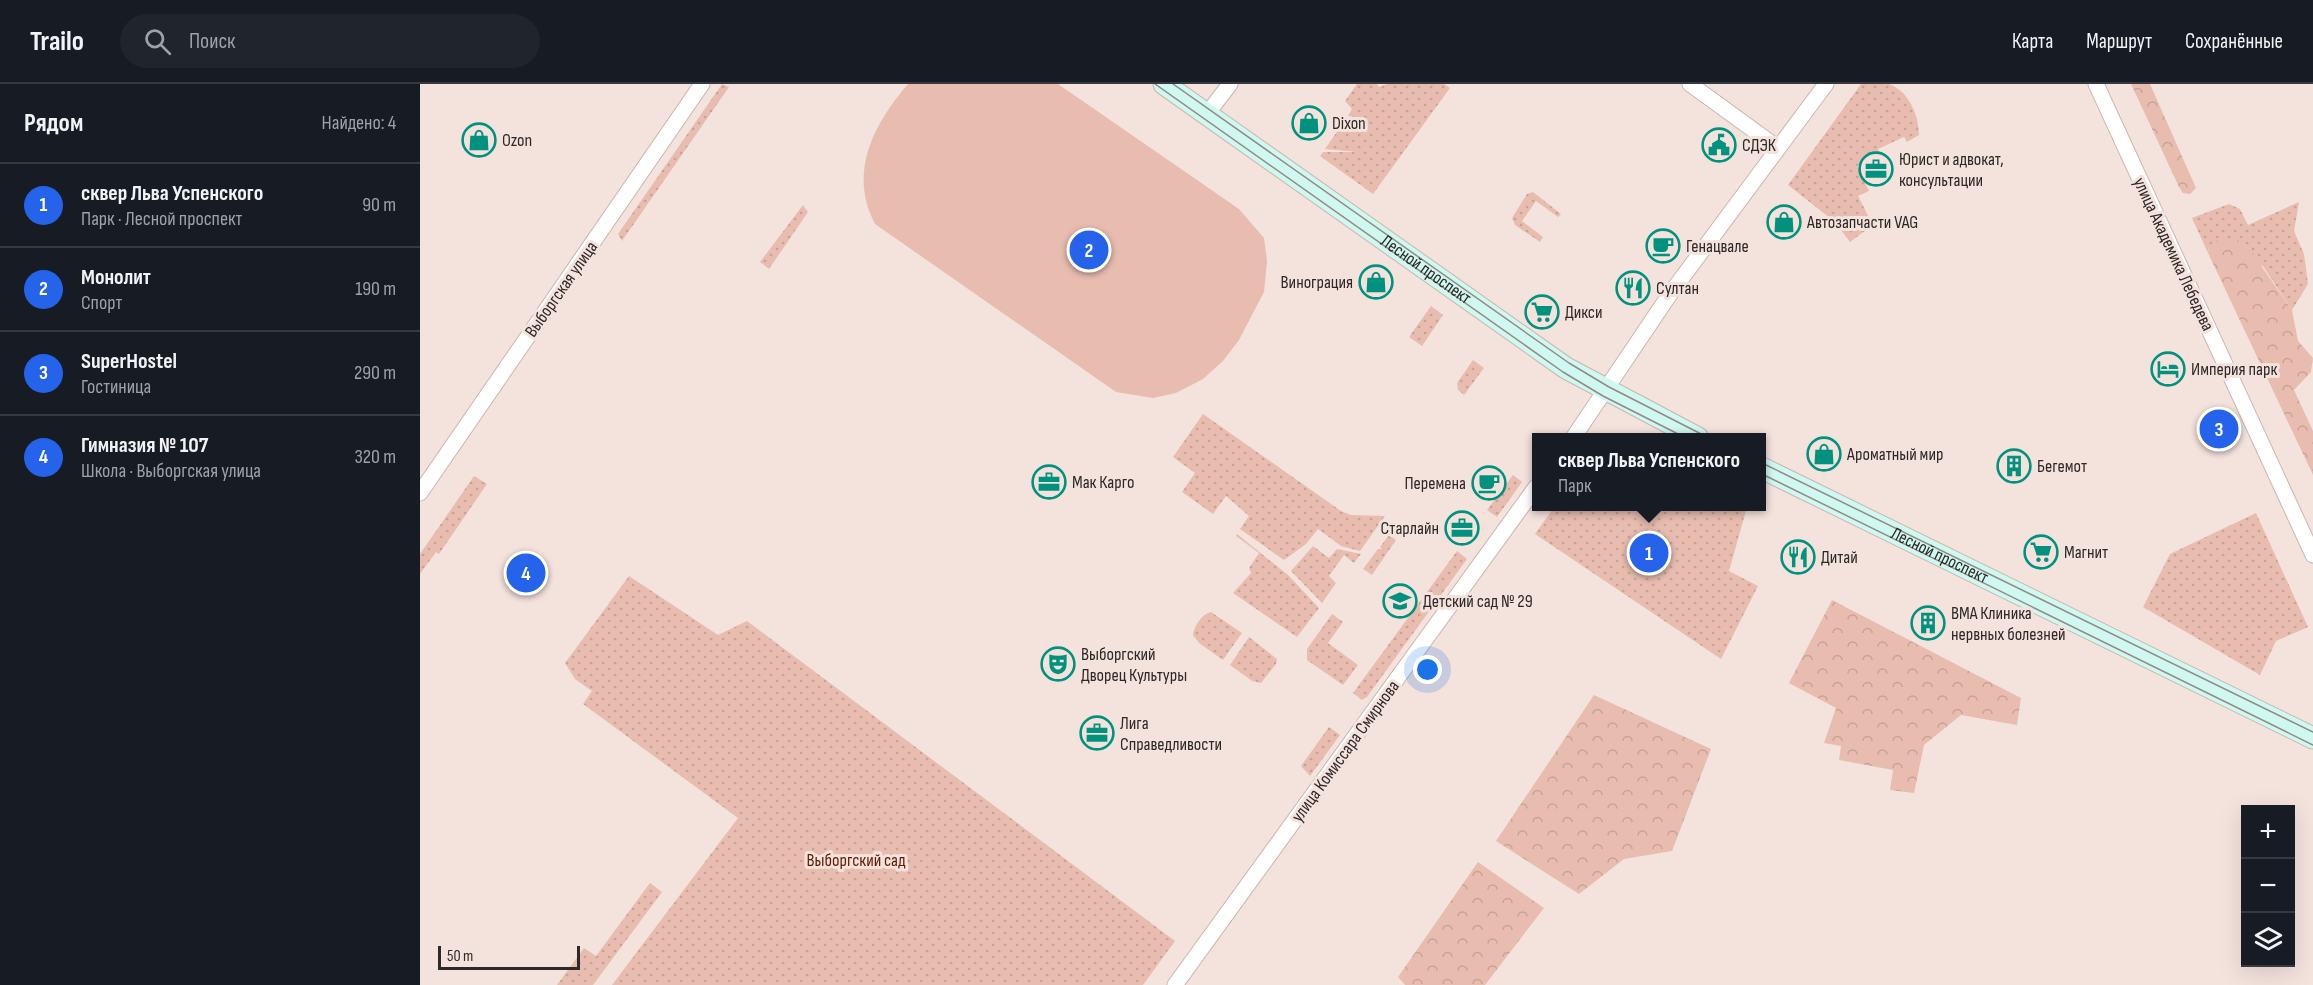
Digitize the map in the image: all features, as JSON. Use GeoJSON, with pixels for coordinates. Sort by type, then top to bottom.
{"type":"FeatureCollection","features":[{"type":"Feature","properties":{"kind":"main road","name":"Лесной проспект"},"geometry":{"type":"LineString","coordinates":[[1164,84],[1566,368],[1688,433]]}},
{"type":"Feature","properties":{"kind":"main road","name":"Лесной проспект"},"geometry":{"type":"LineString","coordinates":[[1766,470],[2313,738]]}},
{"type":"Feature","properties":{"kind":"street","name":"Выборгская улица"},"geometry":{"type":"LineString","coordinates":[[420,493],[702,84]]}},
{"type":"Feature","properties":{"kind":"street"},"geometry":{"type":"LineString","coordinates":[[1207,114],[1230,84]]}},
{"type":"Feature","properties":{"kind":"street"},"geometry":{"type":"LineString","coordinates":[[1690,84],[1778,148]]}},
{"type":"Feature","properties":{"kind":"street"},"geometry":{"type":"LineString","coordinates":[[1577,433],[1606,391],[1637,340],[1826,84]]}},
{"type":"Feature","properties":{"kind":"street","name":"улица Академика Лебедева"},"geometry":{"type":"LineString","coordinates":[[2096,84],[2313,555]]}},
{"type":"Feature","properties":{"kind":"street","name":"улица Комиссара Смирнова"},"geometry":{"type":"LineString","coordinates":[[1175,985],[1532,493]]}},
{"type":"Feature","properties":{"kind":"green space"},"geometry":{"type":"Polygon","coordinates":[[[722,84],[729,87],[622,241],[618,234],[722,84]]]}},
{"type":"Feature","properties":{"kind":"green space"},"geometry":{"type":"Polygon","coordinates":[[[908,84],[1058,84],[1239,209],[1264,238],[1267,261],[1264,292],[1239,340],[1223,361],[1203,379],[1176,393],[1153,398],[1116,392],[875,224],[867,205],[864,186],[864,168],[868,150],[884,116],[908,84]]]}},
{"type":"Feature","properties":{"kind":"green space"},"geometry":{"type":"Polygon","coordinates":[[[1357,84],[1377,84],[1379,87],[1387,84],[1444,84],[1450,88],[1373,194],[1320,156],[1323,152],[1357,152],[1325,149],[1346,119],[1365,118],[1348,116],[1352,109],[1345,101],[1357,84]]]}},
{"type":"Feature","properties":{"kind":"green space"},"geometry":{"type":"Polygon","coordinates":[[[1861,84],[1889,84],[1902,92],[1915,112],[1919,135],[1907,142],[1904,137],[1878,149],[1880,155],[1857,166],[1869,191],[1858,196],[1873,225],[1850,242],[1835,222],[1788,185],[1861,84]]]}},
{"type":"Feature","properties":{"kind":"green space"},"geometry":{"type":"Polygon","coordinates":[[[2131,84],[2150,84],[2196,188],[2190,194],[2183,193],[2179,187],[2131,84]]]}},
{"type":"Feature","properties":{"kind":"green space"},"geometry":{"type":"Polygon","coordinates":[[[1533,192],[1561,214],[1558,217],[1536,201],[1522,221],[1543,237],[1540,242],[1515,225],[1512,218],[1527,194],[1533,192]]]}},
{"type":"Feature","properties":{"kind":"green space"},"geometry":{"type":"Polygon","coordinates":[[[2299,202],[2294,231],[2304,254],[2308,284],[2292,310],[2263,266],[2209,246],[2208,253],[2192,218],[2229,204],[2240,209],[2248,225],[2299,202]]]}},
{"type":"Feature","properties":{"kind":"green space"},"geometry":{"type":"Polygon","coordinates":[[[803,205],[808,212],[769,269],[760,262],[803,205]]]}},
{"type":"Feature","properties":{"kind":"green space"},"geometry":{"type":"Polygon","coordinates":[[[2227,239],[2244,241],[2292,310],[2298,341],[2313,358],[2311,372],[2294,390],[2313,431],[2313,475],[2208,253],[2209,246],[2215,241],[2227,239]]]}},
{"type":"Feature","properties":{"kind":"green space"},"geometry":{"type":"Polygon","coordinates":[[[1431,306],[1443,315],[1422,346],[1409,337],[1431,306]]]}},
{"type":"Feature","properties":{"kind":"green space"},"geometry":{"type":"Polygon","coordinates":[[[1473,360],[1484,368],[1464,395],[1458,390],[1457,383],[1473,360]]]}},
{"type":"Feature","properties":{"kind":"green space"},"geometry":{"type":"Polygon","coordinates":[[[1203,414],[1341,511],[1351,515],[1385,516],[1360,551],[1341,546],[1318,529],[1306,544],[1284,560],[1240,529],[1249,516],[1226,496],[1213,514],[1182,492],[1195,473],[1173,457],[1203,414]]]}},
{"type":"Feature","properties":{"kind":"green space"},"geometry":{"type":"Polygon","coordinates":[[[1513,475],[1522,482],[1497,517],[1487,510],[1513,475]]]}},
{"type":"Feature","properties":{"kind":"green space"},"geometry":{"type":"Polygon","coordinates":[[[474,476],[487,484],[439,554],[436,552],[420,574],[420,554],[474,476]]]}},
{"type":"Feature","properties":{"kind":"green space"},"geometry":{"type":"Polygon","coordinates":[[[1551,511],[1746,511],[1729,571],[1758,586],[1721,659],[1535,534],[1551,511]]]}},
{"type":"Feature","properties":{"kind":"green space"},"geometry":{"type":"Polygon","coordinates":[[[2256,513],[2308,627],[2276,641],[2260,675],[2143,607],[2170,554],[2256,513]]]}},
{"type":"Feature","properties":{"kind":"green space"},"geometry":{"type":"Polygon","coordinates":[[[1237,534],[1288,575],[1319,608],[1297,637],[1233,593],[1251,573],[1249,568],[1259,553],[1236,536],[1237,534]]]}},
{"type":"Feature","properties":{"kind":"green space"},"geometry":{"type":"Polygon","coordinates":[[[1389,535],[1396,540],[1372,575],[1363,569],[1378,549],[1382,549],[1380,547],[1389,535]]]}},
{"type":"Feature","properties":{"kind":"green space"},"geometry":{"type":"Polygon","coordinates":[[[1313,546],[1329,558],[1337,549],[1361,554],[1354,563],[1344,555],[1329,576],[1336,583],[1322,603],[1291,571],[1313,546]]]}},
{"type":"Feature","properties":{"kind":"green space"},"geometry":{"type":"Polygon","coordinates":[[[1457,551],[1467,559],[1367,697],[1362,700],[1353,693],[1457,551]]]}},
{"type":"Feature","properties":{"kind":"green space","name":"Выборгский сад"},"geometry":{"type":"Polygon","coordinates":[[[629,576],[718,635],[747,621],[1175,941],[1143,985],[612,985],[738,818],[583,704],[592,691],[575,679],[565,663],[629,576]]]}},
{"type":"Feature","properties":{"kind":"green space"},"geometry":{"type":"Polygon","coordinates":[[[1832,600],[2021,698],[2017,725],[1961,715],[1924,745],[1914,793],[1890,790],[1893,770],[1839,760],[1841,746],[1824,743],[1836,708],[1789,683],[1832,600]]]}},
{"type":"Feature","properties":{"kind":"green space"},"geometry":{"type":"Polygon","coordinates":[[[1211,612],[1242,633],[1223,660],[1199,643],[1193,635],[1199,621],[1211,612]]]}},
{"type":"Feature","properties":{"kind":"green space"},"geometry":{"type":"Polygon","coordinates":[[[1332,614],[1343,622],[1328,643],[1358,665],[1343,685],[1307,660],[1307,649],[1332,614]]]}},
{"type":"Feature","properties":{"kind":"green space"},"geometry":{"type":"Polygon","coordinates":[[[1249,637],[1277,659],[1276,664],[1261,683],[1252,681],[1230,665],[1249,637]]]}},
{"type":"Feature","properties":{"kind":"green space"},"geometry":{"type":"Polygon","coordinates":[[[1594,695],[1711,749],[1672,851],[1624,859],[1579,894],[1496,841],[1594,695]]]}},
{"type":"Feature","properties":{"kind":"green space"},"geometry":{"type":"Polygon","coordinates":[[[1329,727],[1340,735],[1310,776],[1301,766],[1329,727]]]}},
{"type":"Feature","properties":{"kind":"green space"},"geometry":{"type":"Polygon","coordinates":[[[1478,862],[1544,908],[1485,985],[1405,985],[1398,977],[1478,862]]]}},
{"type":"Feature","properties":{"kind":"green space"},"geometry":{"type":"Polygon","coordinates":[[[650,883],[662,892],[593,985],[557,985],[584,948],[596,956],[650,883]]]}},
{"type":"Feature","properties":{"kind":"tram line"},"geometry":{"type":"LineString","coordinates":[[1155,84],[1563,372],[1603,396],[1676,433]]}},
{"type":"Feature","properties":{"kind":"tram line"},"geometry":{"type":"LineString","coordinates":[[1173,84],[1569,363],[1609,387],[1699,433]]}},
{"type":"Feature","properties":{"kind":"tram line"},"geometry":{"type":"LineString","coordinates":[[1766,465],[2313,732]]}},
{"type":"Feature","properties":{"kind":"tram line"},"geometry":{"type":"LineString","coordinates":[[1766,476],[2313,745]]}},
{"type":"Feature","properties":{"kind":"place","name":"Dixon"},"geometry":{"type":"Point","coordinates":[1309,123]}},
{"type":"Feature","properties":{"kind":"place","name":"Ozon"},"geometry":{"type":"Point","coordinates":[479,140]}},
{"type":"Feature","properties":{"kind":"place","name":"СДЭК"},"geometry":{"type":"Point","coordinates":[1719,145]}},
{"type":"Feature","properties":{"kind":"place","name":"Юрист и адвокат, консультации"},"geometry":{"type":"Point","coordinates":[1876,169]}},
{"type":"Feature","properties":{"kind":"place","name":"Автозапчасти VAG"},"geometry":{"type":"Point","coordinates":[1784,222]}},
{"type":"Feature","properties":{"kind":"place","name":"Генацвале"},"geometry":{"type":"Point","coordinates":[1663,246]}},
{"type":"Feature","properties":{"kind":"place","name":"Монолит"},"geometry":{"type":"Point","coordinates":[1089,250]}},
{"type":"Feature","properties":{"kind":"place","name":"Винограция"},"geometry":{"type":"Point","coordinates":[1376,282]}},
{"type":"Feature","properties":{"kind":"place","name":"Султан"},"geometry":{"type":"Point","coordinates":[1633,288]}},
{"type":"Feature","properties":{"kind":"place","name":"Дикси"},"geometry":{"type":"Point","coordinates":[1542,312]}},
{"type":"Feature","properties":{"kind":"place","name":"Империя парк"},"geometry":{"type":"Point","coordinates":[2168,369]}},
{"type":"Feature","properties":{"kind":"place","name":"SuperHostel"},"geometry":{"type":"Point","coordinates":[2219,429]}},
{"type":"Feature","properties":{"kind":"place","name":"Ароматный мир"},"geometry":{"type":"Point","coordinates":[1824,454]}},
{"type":"Feature","properties":{"kind":"place","name":"Бегемот"},"geometry":{"type":"Point","coordinates":[2014,466]}},
{"type":"Feature","properties":{"kind":"place","name":"Мак Карго"},"geometry":{"type":"Point","coordinates":[1049,482]}},
{"type":"Feature","properties":{"kind":"place","name":"Перемена"},"geometry":{"type":"Point","coordinates":[1489,483]}},
{"type":"Feature","properties":{"kind":"place","name":"Старлайн"},"geometry":{"type":"Point","coordinates":[1462,528]}},
{"type":"Feature","properties":{"kind":"place","name":"Магнит"},"geometry":{"type":"Point","coordinates":[2041,552]}},
{"type":"Feature","properties":{"kind":"place","name":"сквер Льва Успенского"},"geometry":{"type":"Point","coordinates":[1649,553]}},
{"type":"Feature","properties":{"kind":"place","name":"Дитай"},"geometry":{"type":"Point","coordinates":[1798,557]}},
{"type":"Feature","properties":{"kind":"place","name":"Гимназия № 107"},"geometry":{"type":"Point","coordinates":[526,573]}},
{"type":"Feature","properties":{"kind":"place","name":"Детский сад № 29"},"geometry":{"type":"Point","coordinates":[1400,601]}},
{"type":"Feature","properties":{"kind":"place","name":"ВМА Клиника нервных болезней"},"geometry":{"type":"Point","coordinates":[1928,623]}},
{"type":"Feature","properties":{"kind":"place","name":"Выборгский Дворец Культуры"},"geometry":{"type":"Point","coordinates":[1058,664]}},
{"type":"Feature","properties":{"kind":"place","name":"Лига Справедливости"},"geometry":{"type":"Point","coordinates":[1097,733]}}]}
